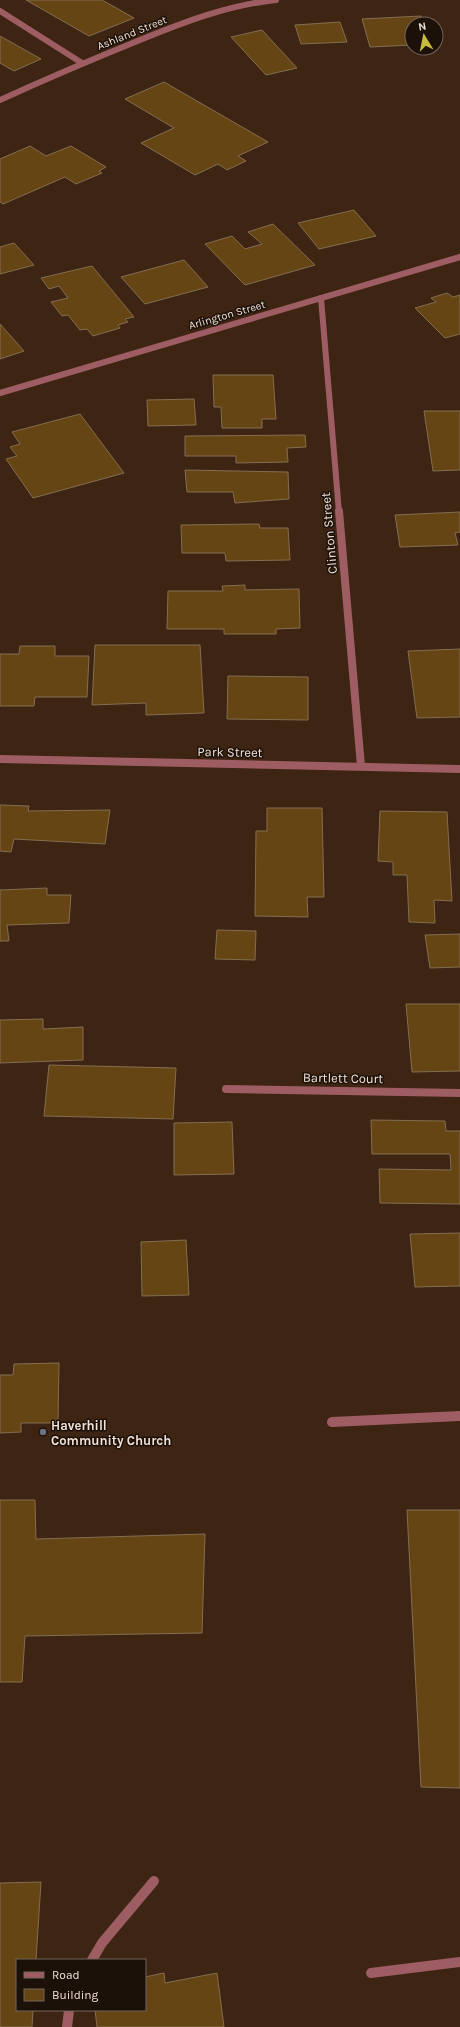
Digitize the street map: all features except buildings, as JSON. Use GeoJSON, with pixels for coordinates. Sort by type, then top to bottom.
{"type":"FeatureCollection","features":[{"type":"Feature","properties":{"kind":"street","name":"Ashland Street"},"geometry":{"type":"LineString","coordinates":[[0,100],[82,63],[181,23],[243,3],[276,0]]}},
{"type":"Feature","properties":{"kind":"street"},"geometry":{"type":"LineString","coordinates":[[0,11],[82,63]]}},
{"type":"Feature","properties":{"kind":"street","name":"Arlington Street"},"geometry":{"type":"LineString","coordinates":[[0,393],[460,257]]}},
{"type":"Feature","properties":{"kind":"street","name":"Clinton Street"},"geometry":{"type":"LineString","coordinates":[[321,298],[361,766]]}},
{"type":"Feature","properties":{"kind":"street","name":"Park Street"},"geometry":{"type":"LineString","coordinates":[[0,759],[460,769]]}},
{"type":"Feature","properties":{"kind":"street","name":"Bartlett Court"},"geometry":{"type":"LineString","coordinates":[[226,1089],[460,1093]]}},
{"type":"Feature","properties":{"kind":"street"},"geometry":{"type":"LineString","coordinates":[[332,1422],[460,1416]]}},
{"type":"Feature","properties":{"kind":"street"},"geometry":{"type":"LineString","coordinates":[[93,1959],[102,1943],[154,1881]]}},
{"type":"Feature","properties":{"kind":"street"},"geometry":{"type":"LineString","coordinates":[[371,1973],[460,1962]]}},
{"type":"Feature","properties":{"kind":"street"},"geometry":{"type":"LineString","coordinates":[[67,2027],[69,2011]]}},
{"type":"Feature","properties":{"kind":"place","name":"Haverhill Community Church"},"geometry":{"type":"Point","coordinates":[43,1432]}}]}
